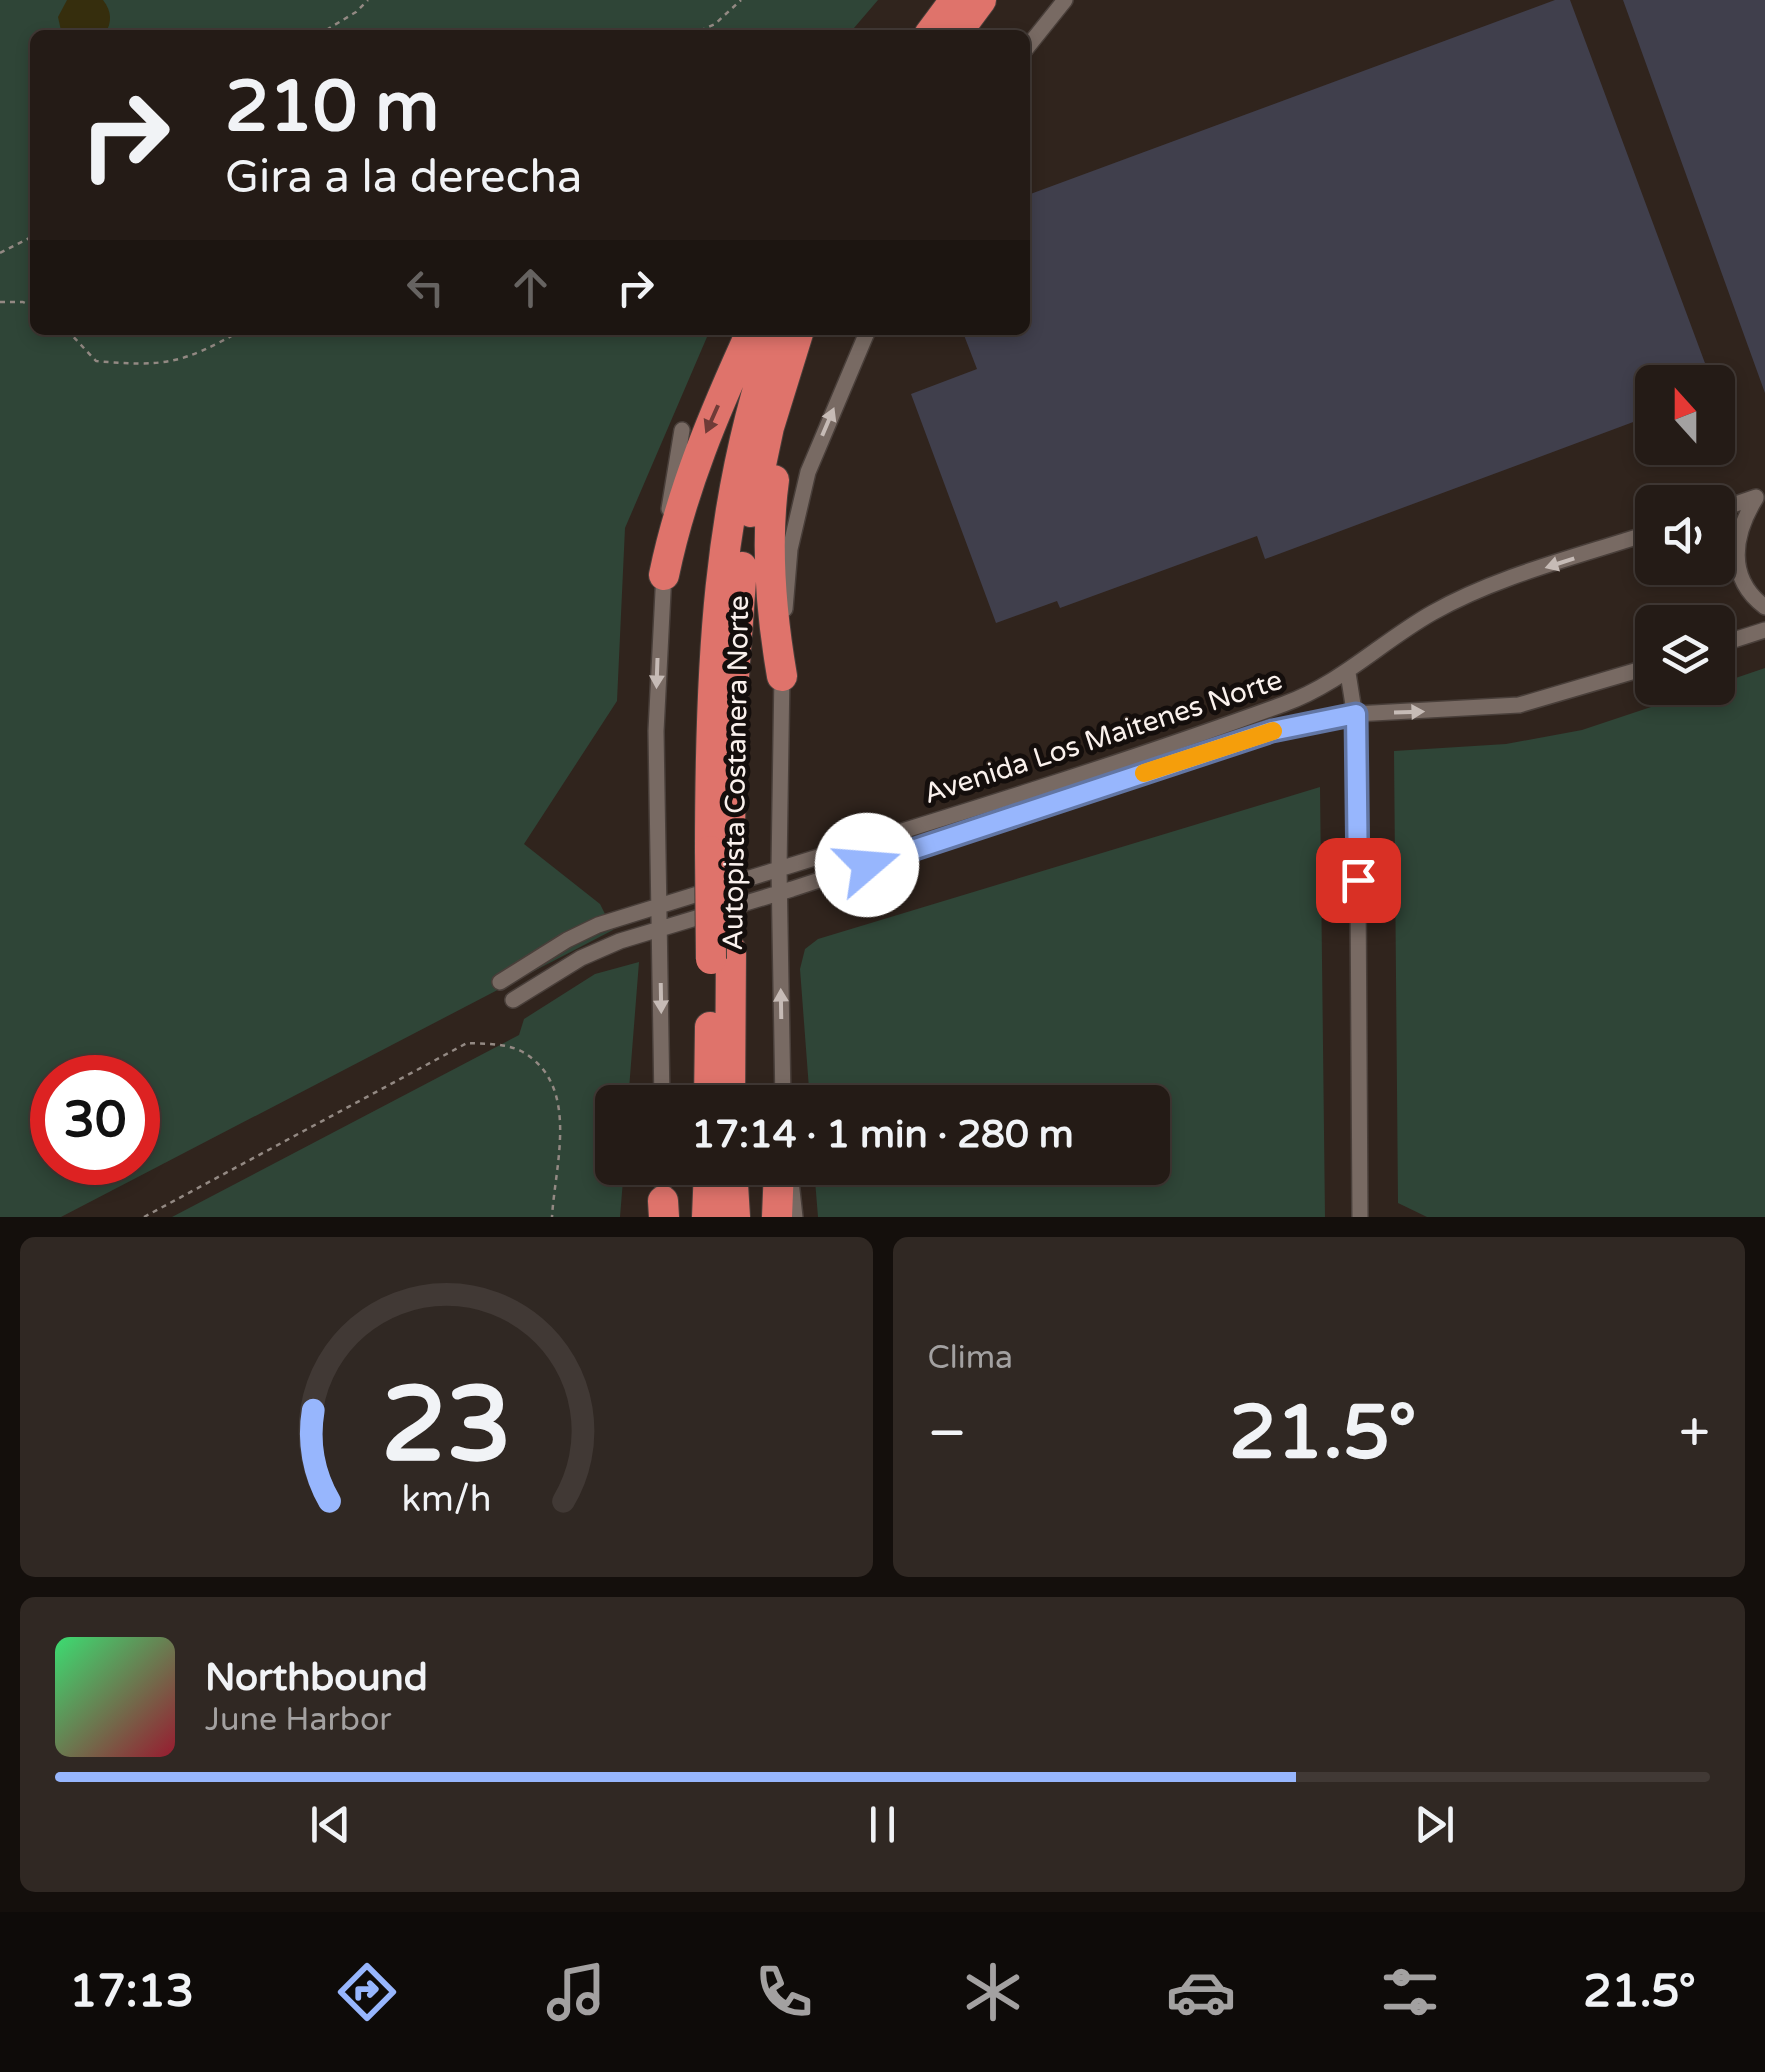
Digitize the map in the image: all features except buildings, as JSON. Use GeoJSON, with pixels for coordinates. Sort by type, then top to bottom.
{"type":"FeatureCollection","features":[{"type":"Feature","properties":{"kind":"highway"},"geometry":{"type":"LineString","coordinates":[[933,30],[955,0]]}},
{"type":"Feature","properties":{"kind":"highway"},"geometry":{"type":"LineString","coordinates":[[959,30],[981,0]]}},
{"type":"Feature","properties":{"kind":"highway"},"geometry":{"type":"LineString","coordinates":[[664,576],[694,461],[750,335]]}},
{"type":"Feature","properties":{"kind":"highway","name":"Autopista Costanera Norte"},"geometry":{"type":"LineString","coordinates":[[729,1085],[712,669],[722,560],[739,463],[776,335]]}},
{"type":"Feature","properties":{"kind":"highway","name":"Autopista Costanera Norte"},"geometry":{"type":"LineString","coordinates":[[720,847],[740,577],[761,462],[801,335]]}},
{"type":"Feature","properties":{"kind":"highway"},"geometry":{"type":"LineString","coordinates":[[782,676],[771,588],[771,513],[782,426],[802,335]]}},
{"type":"Feature","properties":{"kind":"highway","name":"Autopista Costanera Norte"},"geometry":{"type":"LineString","coordinates":[[710,1085],[721,954]]}},
{"type":"Feature","properties":{"kind":"highway"},"geometry":{"type":"LineString","coordinates":[[707,1217],[708,1185]]}},
{"type":"Feature","properties":{"kind":"highway"},"geometry":{"type":"LineString","coordinates":[[733,1185],[735,1217]]}},
{"type":"Feature","properties":{"kind":"highway"},"geometry":{"type":"LineString","coordinates":[[777,1217],[779,1185]]}},
{"type":"Feature","properties":{"kind":"street"},"geometry":{"type":"LineString","coordinates":[[1030,44],[1066,0]]}},
{"type":"Feature","properties":{"kind":"street"},"geometry":{"type":"LineString","coordinates":[[782,1085],[779,869],[782,676],[790,549],[818,446],[866,335]]}},
{"type":"Feature","properties":{"kind":"street"},"geometry":{"type":"LineString","coordinates":[[662,1085],[656,694],[671,494],[682,430]]}},
{"type":"Feature","properties":{"kind":"street"},"geometry":{"type":"LineString","coordinates":[[1735,504],[1760,496]]}},
{"type":"Feature","properties":{"kind":"street"},"geometry":{"type":"LineString","coordinates":[[1760,496],[1738,535],[1736,556],[1746,589],[1765,606]]}},
{"type":"Feature","properties":{"kind":"street","name":"Avenida Los Maitenes Norte"},"geometry":{"type":"LineString","coordinates":[[500,982],[585,931],[1012,796],[1286,704],[1348,673],[1397,636],[1451,603],[1635,538]]}},
{"type":"Feature","properties":{"kind":"street"},"geometry":{"type":"LineString","coordinates":[[1735,640],[1765,630]]}},
{"type":"Feature","properties":{"kind":"street"},"geometry":{"type":"LineString","coordinates":[[513,1000],[599,948],[1272,731],[1356,714],[1519,706],[1635,671]]}},
{"type":"Feature","properties":{"kind":"street"},"geometry":{"type":"LineString","coordinates":[[1348,673],[1356,714],[1360,1217]]}},
{"type":"Feature","properties":{"kind":"street"},"geometry":{"type":"LineString","coordinates":[[1012,796],[1018,815]]}},
{"type":"Feature","properties":{"kind":"street"},"geometry":{"type":"LineString","coordinates":[[663,1185],[663,1212]]}},
{"type":"Feature","properties":{"kind":"street"},"geometry":{"type":"LineString","coordinates":[[792,1185],[795,1217]]}},
{"type":"Feature","properties":{"kind":"path"},"geometry":{"type":"LineString","coordinates":[[326,30],[368,0]]}},
{"type":"Feature","properties":{"kind":"path"},"geometry":{"type":"LineString","coordinates":[[702,30],[715,24],[741,0]]}},
{"type":"Feature","properties":{"kind":"path"},"geometry":{"type":"LineString","coordinates":[[0,253],[30,238]]}},
{"type":"Feature","properties":{"kind":"path"},"geometry":{"type":"LineString","coordinates":[[0,302],[30,306]]}},
{"type":"Feature","properties":{"kind":"path"},"geometry":{"type":"LineString","coordinates":[[72,335],[96,361],[147,365],[184,360],[232,335]]}},
{"type":"Feature","properties":{"kind":"path"},"geometry":{"type":"LineString","coordinates":[[144,1217],[467,1043],[503,1045],[522,1052],[550,1082],[559,1106],[561,1138],[552,1217]]}},
{"type":"Feature","properties":{"kind":"green space"},"geometry":{"type":"Polygon","coordinates":[[[0,0],[878,0],[852,30],[30,30],[30,335],[708,335],[625,528],[617,701],[524,844],[600,904],[613,930],[160,1166],[160,1055],[30,1055],[30,1185],[123,1185],[61,1217],[0,1217],[0,0]]]}},
{"type":"Feature","properties":{"kind":"green space"},"geometry":{"type":"Polygon","coordinates":[[[1765,668],[1765,1217],[1427,1217],[1398,1203],[1394,751],[1506,744],[1582,730],[1657,705],[1735,705],[1735,678],[1765,668]]]}},
{"type":"Feature","properties":{"kind":"green space"},"geometry":{"type":"Polygon","coordinates":[[[1320,787],[1325,1217],[818,1217],[815,1185],[1170,1185],[1170,1085],[809,1085],[800,969],[805,949],[818,939],[1320,787]]]}},
{"type":"Feature","properties":{"kind":"green space"},"geometry":{"type":"Polygon","coordinates":[[[639,962],[629,1085],[595,1085],[595,1185],[623,1185],[620,1217],[172,1217],[519,1035],[524,1019],[595,974],[639,962]]]}},
{"type":"Feature","properties":{"kind":"sand"},"geometry":{"type":"Polygon","coordinates":[[[67,0],[103,0],[110,17],[107,30],[61,30],[58,17],[67,0]]]}},
{"type":"Feature","properties":{"kind":"slow traffic"},"geometry":{"type":"LineString","coordinates":[[1144,773],[1273,731]]}},
{"type":"Feature","properties":{"kind":"route"},"geometry":{"type":"LineString","coordinates":[[867,865],[1272,731],[1356,714],[1358,880]]}}]}
